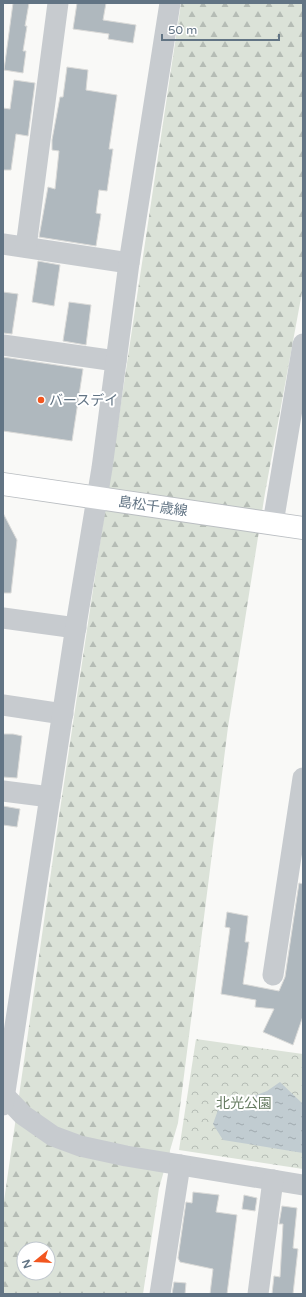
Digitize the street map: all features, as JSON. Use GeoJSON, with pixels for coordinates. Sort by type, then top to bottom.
{"type":"FeatureCollection","features":[{"type":"Feature","properties":{"kind":"main road","name":"島松千歳線"},"geometry":{"type":"LineString","coordinates":[[3,484],[303,528]]}},
{"type":"Feature","properties":{"kind":"street"},"geometry":{"type":"LineString","coordinates":[[26,247],[58,3]]}},
{"type":"Feature","properties":{"kind":"street"},"geometry":{"type":"LineString","coordinates":[[170,3],[129,263],[97,498],[4,1098],[23,1115],[53,1136],[80,1146],[126,1156],[303,1185]]}},
{"type":"Feature","properties":{"kind":"street"},"geometry":{"type":"LineString","coordinates":[[3,244],[129,263]]}},
{"type":"Feature","properties":{"kind":"street"},"geometry":{"type":"LineString","coordinates":[[273,523],[296,428],[303,344]]}},
{"type":"Feature","properties":{"kind":"street"},"geometry":{"type":"LineString","coordinates":[[3,345],[116,361]]}},
{"type":"Feature","properties":{"kind":"street"},"geometry":{"type":"LineString","coordinates":[[3,618],[76,628]]}},
{"type":"Feature","properties":{"kind":"street"},"geometry":{"type":"LineString","coordinates":[[3,705],[63,714]]}},
{"type":"Feature","properties":{"kind":"street"},"geometry":{"type":"LineString","coordinates":[[273,975],[303,778]]}},
{"type":"Feature","properties":{"kind":"street"},"geometry":{"type":"LineString","coordinates":[[3,791],[50,797]]}},
{"type":"Feature","properties":{"kind":"street"},"geometry":{"type":"LineString","coordinates":[[160,1294],[180,1165]]}},
{"type":"Feature","properties":{"kind":"street"},"geometry":{"type":"LineString","coordinates":[[258,1294],[273,1180]]}},
{"type":"Feature","properties":{"kind":"green space"},"geometry":{"type":"Polygon","coordinates":[[[181,3],[303,3],[303,287],[265,493],[228,727],[178,1123],[159,1188],[143,1294],[3,1294],[3,1208],[58,823],[181,3]]]}},
{"type":"Feature","properties":{"kind":"green space","name":"北光公園"},"geometry":{"type":"Polygon","coordinates":[[[196,1039],[303,1054],[303,1169],[179,1150],[196,1039]]]}},
{"type":"Feature","properties":{"kind":"water"},"geometry":{"type":"Polygon","coordinates":[[[280,1082],[303,1104],[303,1153],[223,1140],[213,1124],[218,1110],[267,1091],[280,1082]]]}},
{"type":"Feature","properties":{"kind":"building"},"geometry":{"type":"Polygon","coordinates":[[[13,3],[29,3],[25,26],[27,26],[23,51],[26,51],[23,73],[4,70],[13,3]]]}},
{"type":"Feature","properties":{"kind":"building"},"geometry":{"type":"Polygon","coordinates":[[[77,3],[106,3],[103,20],[136,25],[133,43],[108,39],[109,34],[73,29],[77,3]]]}},
{"type":"Feature","properties":{"kind":"building"},"geometry":{"type":"Polygon","coordinates":[[[67,67],[88,70],[86,90],[117,95],[109,149],[113,149],[107,191],[99,190],[96,213],[101,214],[96,246],[39,237],[48,187],[55,189],[59,151],[52,150],[52,140],[60,97],[63,97],[67,67]]]}},
{"type":"Feature","properties":{"kind":"building"},"geometry":{"type":"Polygon","coordinates":[[[14,80],[35,83],[28,136],[16,134],[11,170],[3,170],[3,108],[10,109],[14,80]]]}},
{"type":"Feature","properties":{"kind":"building"},"geometry":{"type":"Polygon","coordinates":[[[38,261],[60,265],[54,306],[32,302],[38,261]]]}},
{"type":"Feature","properties":{"kind":"building"},"geometry":{"type":"Polygon","coordinates":[[[3,292],[18,294],[12,334],[3,333],[3,292]]]}},
{"type":"Feature","properties":{"kind":"building"},"geometry":{"type":"Polygon","coordinates":[[[69,302],[91,305],[86,345],[63,341],[69,302]]]}},
{"type":"Feature","properties":{"kind":"building","name":"バースデイ"},"geometry":{"type":"Polygon","coordinates":[[[3,357],[83,369],[72,441],[3,431],[3,357]]]}},
{"type":"Feature","properties":{"kind":"building"},"geometry":{"type":"Polygon","coordinates":[[[3,513],[17,540],[11,593],[3,593],[3,513]]]}},
{"type":"Feature","properties":{"kind":"building"},"geometry":{"type":"Polygon","coordinates":[[[3,734],[22,736],[17,778],[3,777],[3,734]]]}},
{"type":"Feature","properties":{"kind":"building"},"geometry":{"type":"Polygon","coordinates":[[[3,806],[20,809],[17,827],[3,825],[3,806]]]}},
{"type":"Feature","properties":{"kind":"building"},"geometry":{"type":"Polygon","coordinates":[[[299,883],[303,884],[303,1016],[293,1045],[263,1032],[274,1009],[255,1007],[256,1000],[221,994],[230,928],[225,927],[227,912],[248,916],[245,942],[249,942],[243,984],[279,991],[285,977],[299,883]]]}},
{"type":"Feature","properties":{"kind":"building"},"geometry":{"type":"Polygon","coordinates":[[[193,1192],[219,1195],[216,1212],[237,1215],[227,1294],[210,1294],[213,1269],[180,1262],[178,1258],[186,1202],[192,1203],[193,1192]]]}},
{"type":"Feature","properties":{"kind":"building"},"geometry":{"type":"Polygon","coordinates":[[[244,1195],[257,1198],[255,1211],[242,1209],[244,1195]]]}},
{"type":"Feature","properties":{"kind":"building"},"geometry":{"type":"Polygon","coordinates":[[[282,1206],[297,1208],[293,1248],[298,1249],[293,1294],[272,1294],[274,1276],[280,1277],[283,1224],[279,1224],[282,1206]]]}},
{"type":"Feature","properties":{"kind":"building"},"geometry":{"type":"Polygon","coordinates":[[[174,1282],[186,1283],[185,1294],[172,1294],[174,1282]]]}},
{"type":"Feature","properties":{"kind":"place","name":"バースデイ"},"geometry":{"type":"Point","coordinates":[41,400]}}]}
